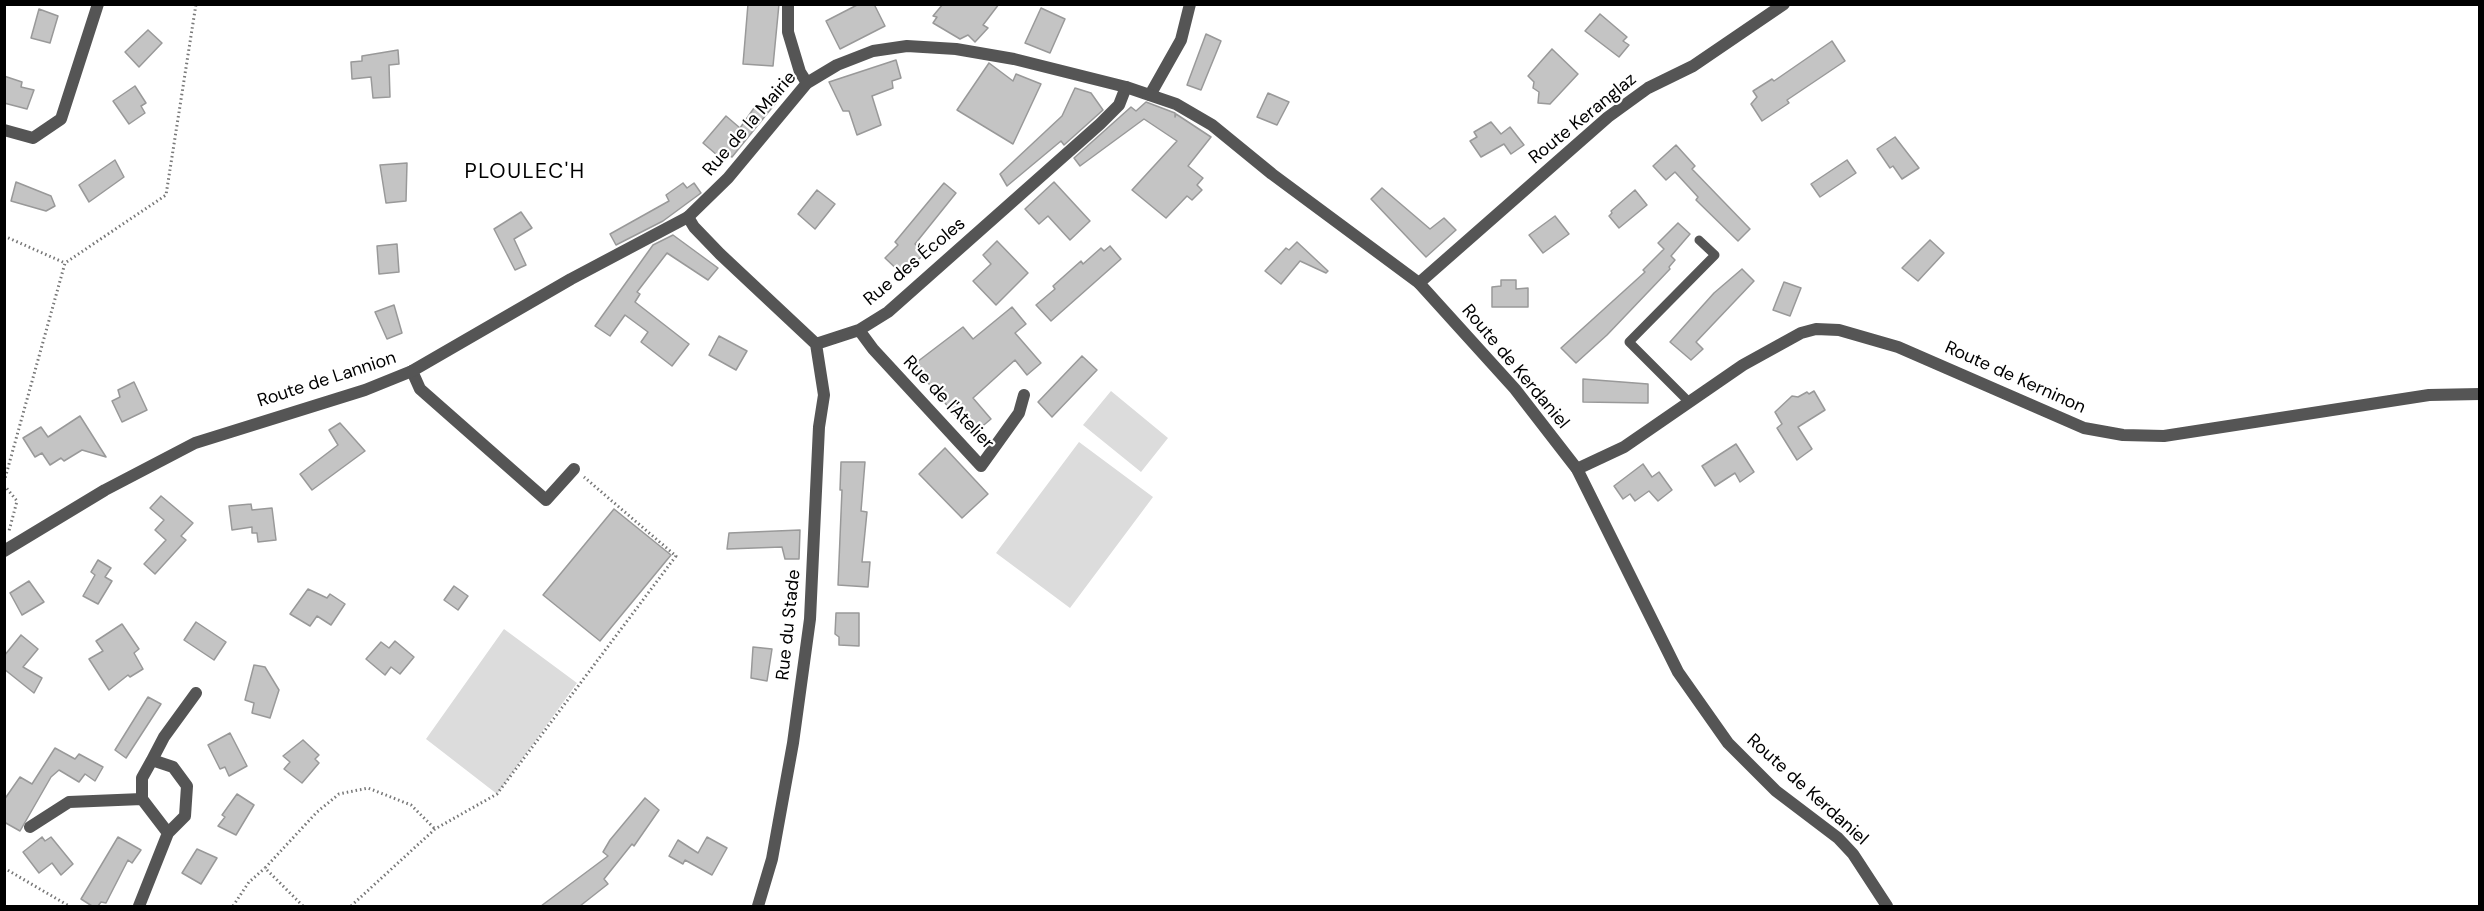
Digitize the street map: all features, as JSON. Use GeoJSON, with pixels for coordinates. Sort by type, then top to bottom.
{"type":"FeatureCollection","features":[{"type":"Feature","properties":{"kind":"street"},"geometry":{"type":"LineString","coordinates":[[4,130],[33,138],[61,119],[98,4]]}},
{"type":"Feature","properties":{"kind":"street"},"geometry":{"type":"LineString","coordinates":[[788,4],[788,32],[800,72],[807,83]]}},
{"type":"Feature","properties":{"kind":"street"},"geometry":{"type":"LineString","coordinates":[[1150,95],[1181,40],[1190,4]]}},
{"type":"Feature","properties":{"kind":"street","name":"Route Keranglaz"},"geometry":{"type":"LineString","coordinates":[[1419,283],[1608,117],[1648,88],[1693,66],[1784,4]]}},
{"type":"Feature","properties":{"kind":"street","name":"Rue de la Mairie"},"geometry":{"type":"LineString","coordinates":[[688,217],[728,178],[807,83],[837,64],[873,51],[907,46],[956,49],[1014,59],[1126,87]]}},
{"type":"Feature","properties":{"kind":"street","name":"Route de Kerdaniel"},"geometry":{"type":"LineString","coordinates":[[1126,87],[1176,104],[1212,125],[1272,174],[1419,283],[1515,388],[1576,469],[1678,672],[1728,743],[1776,791],[1838,838],[1853,854],[1887,906]]}},
{"type":"Feature","properties":{"kind":"street","name":"Rue des Écoles"},"geometry":{"type":"LineString","coordinates":[[816,344],[859,330],[888,312],[1044,175],[1119,105],[1126,87]]}},
{"type":"Feature","properties":{"kind":"street"},"geometry":{"type":"LineString","coordinates":[[688,217],[720,254],[816,344]]}},
{"type":"Feature","properties":{"kind":"street","name":"Route de Lannion"},"geometry":{"type":"LineString","coordinates":[[4,551],[105,490],[195,443],[365,390],[412,371],[571,279],[688,217]]}},
{"type":"Feature","properties":{"kind":"street","name":"Route de Kerninon"},"geometry":{"type":"LineString","coordinates":[[1576,469],[1624,447],[1743,365],[1801,333],[1816,329],[1839,330],[1898,347],[2084,428],[2123,435],[2164,436],[2429,395],[2480,394]]}},
{"type":"Feature","properties":{"kind":"street","name":"Rue de l'Atelier"},"geometry":{"type":"LineString","coordinates":[[859,330],[873,349],[981,466],[1019,413],[1024,395]]}},
{"type":"Feature","properties":{"kind":"street","name":"Rue du Stade"},"geometry":{"type":"LineString","coordinates":[[758,906],[772,858],[789,766],[810,619],[819,427],[824,396],[816,344]]}},
{"type":"Feature","properties":{"kind":"street"},"geometry":{"type":"LineString","coordinates":[[412,371],[420,389],[546,500],[574,469]]}},
{"type":"Feature","properties":{"kind":"street"},"geometry":{"type":"LineString","coordinates":[[168,833],[142,799],[142,778],[164,737],[196,693]]}},
{"type":"Feature","properties":{"kind":"street"},"geometry":{"type":"LineString","coordinates":[[139,906],[168,833],[185,816],[187,786],[172,767],[152,760]]}},
{"type":"Feature","properties":{"kind":"street"},"geometry":{"type":"LineString","coordinates":[[30,827],[69,802],[142,799]]}},
{"type":"Feature","properties":{"kind":"lane"},"geometry":{"type":"LineString","coordinates":[[1688,401],[1629,342],[1715,255],[1699,240]]}},
{"type":"Feature","properties":{"kind":"path"},"geometry":{"type":"LineString","coordinates":[[4,551],[17,501],[4,483],[65,263],[166,195],[196,4]]}},
{"type":"Feature","properties":{"kind":"path"},"geometry":{"type":"LineString","coordinates":[[4,236],[65,263]]}},
{"type":"Feature","properties":{"kind":"path"},"geometry":{"type":"LineString","coordinates":[[351,906],[435,829],[497,794],[676,556],[574,469]]}},
{"type":"Feature","properties":{"kind":"path"},"geometry":{"type":"LineString","coordinates":[[233,906],[249,882],[317,812],[339,794],[368,788],[411,806],[435,829]]}},
{"type":"Feature","properties":{"kind":"path"},"geometry":{"type":"LineString","coordinates":[[4,868],[69,906]]}},
{"type":"Feature","properties":{"kind":"path"},"geometry":{"type":"LineString","coordinates":[[265,868],[303,906]]}},
{"type":"Feature","properties":{"kind":"shaded area"},"geometry":{"type":"Polygon","coordinates":[[[1111,391],[1168,438],[1141,472],[1083,425],[1111,391]]]}},
{"type":"Feature","properties":{"kind":"shaded area"},"geometry":{"type":"Polygon","coordinates":[[[1079,442],[1153,497],[1070,608],[996,553],[1079,442]]]}},
{"type":"Feature","properties":{"kind":"shaded area"},"geometry":{"type":"Polygon","coordinates":[[[504,629],[577,683],[497,794],[426,739],[504,629]]]}},
{"type":"Feature","properties":{"kind":"building"},"geometry":{"type":"Polygon","coordinates":[[[748,4],[779,4],[773,66],[743,64],[748,4]]]}},
{"type":"Feature","properties":{"kind":"building"},"geometry":{"type":"Polygon","coordinates":[[[859,4],[874,4],[885,26],[840,49],[826,21],[859,4]]]}},
{"type":"Feature","properties":{"kind":"building"},"geometry":{"type":"Polygon","coordinates":[[[943,4],[999,4],[983,25],[988,28],[975,42],[968,35],[960,39],[933,23],[937,17],[933,16],[943,4]]]}},
{"type":"Feature","properties":{"kind":"building"},"geometry":{"type":"Polygon","coordinates":[[[1041,8],[1065,19],[1050,53],[1025,43],[1041,8]]]}},
{"type":"Feature","properties":{"kind":"building"},"geometry":{"type":"Polygon","coordinates":[[[39,9],[58,16],[50,43],[31,38],[39,9]]]}},
{"type":"Feature","properties":{"kind":"building"},"geometry":{"type":"Polygon","coordinates":[[[1600,14],[1627,37],[1623,41],[1629,45],[1619,57],[1585,31],[1600,14]]]}},
{"type":"Feature","properties":{"kind":"building"},"geometry":{"type":"Polygon","coordinates":[[[148,30],[162,43],[139,67],[125,52],[148,30]]]}},
{"type":"Feature","properties":{"kind":"building"},"geometry":{"type":"Polygon","coordinates":[[[1206,34],[1221,41],[1201,90],[1187,85],[1206,34]]]}},
{"type":"Feature","properties":{"kind":"building"},"geometry":{"type":"Polygon","coordinates":[[[1832,41],[1845,61],[1787,100],[1789,103],[1762,121],[1751,104],[1757,97],[1753,91],[1772,79],[1774,81],[1832,41]]]}},
{"type":"Feature","properties":{"kind":"building"},"geometry":{"type":"Polygon","coordinates":[[[1552,49],[1578,74],[1550,104],[1538,103],[1539,92],[1533,88],[1534,82],[1528,76],[1552,49]]]}},
{"type":"Feature","properties":{"kind":"building"},"geometry":{"type":"Polygon","coordinates":[[[398,50],[399,64],[389,65],[390,97],[373,98],[371,77],[352,79],[351,62],[362,61],[362,56],[398,50]]]}},
{"type":"Feature","properties":{"kind":"building"},"geometry":{"type":"Polygon","coordinates":[[[896,60],[901,78],[892,81],[893,88],[872,96],[881,125],[857,135],[849,111],[843,111],[829,82],[896,60]]]}},
{"type":"Feature","properties":{"kind":"building"},"geometry":{"type":"Polygon","coordinates":[[[989,63],[1013,81],[1016,74],[1041,84],[1013,144],[957,110],[989,63]]]}},
{"type":"Feature","properties":{"kind":"building"},"geometry":{"type":"Polygon","coordinates":[[[4,76],[22,82],[21,87],[34,90],[27,109],[4,103],[4,76]]]}},
{"type":"Feature","properties":{"kind":"building"},"geometry":{"type":"Polygon","coordinates":[[[135,86],[146,103],[141,106],[145,113],[129,124],[113,101],[135,86]]]}},
{"type":"Feature","properties":{"kind":"building"},"geometry":{"type":"Polygon","coordinates":[[[1075,88],[1091,93],[1103,110],[1064,145],[1061,141],[1007,186],[1000,174],[1062,116],[1075,88]]]}},
{"type":"Feature","properties":{"kind":"building"},"geometry":{"type":"Polygon","coordinates":[[[1268,93],[1289,102],[1277,125],[1257,117],[1268,93]]]}},
{"type":"Feature","properties":{"kind":"building"},"geometry":{"type":"Polygon","coordinates":[[[779,99],[732,157],[728,155],[724,161],[703,143],[726,116],[740,128],[754,108],[779,99]]]}},
{"type":"Feature","properties":{"kind":"building"},"geometry":{"type":"Polygon","coordinates":[[[1146,102],[1175,113],[1175,117],[1176,114],[1211,137],[1188,166],[1203,178],[1197,185],[1202,190],[1192,200],[1187,196],[1166,218],[1132,190],[1177,141],[1144,119],[1080,166],[1074,158],[1131,107],[1136,111],[1146,102]]]}},
{"type":"Feature","properties":{"kind":"building"},"geometry":{"type":"Polygon","coordinates":[[[1491,122],[1501,134],[1510,127],[1524,145],[1511,154],[1504,144],[1481,157],[1470,141],[1477,137],[1474,132],[1491,122]]]}},
{"type":"Feature","properties":{"kind":"building"},"geometry":{"type":"Polygon","coordinates":[[[1895,137],[1919,168],[1902,179],[1893,166],[1890,168],[1877,149],[1895,137]]]}},
{"type":"Feature","properties":{"kind":"building"},"geometry":{"type":"Polygon","coordinates":[[[1676,145],[1695,166],[1692,169],[1750,229],[1738,241],[1696,200],[1698,197],[1675,172],[1666,180],[1653,166],[1676,145]]]}},
{"type":"Feature","properties":{"kind":"building"},"geometry":{"type":"Polygon","coordinates":[[[115,160],[124,177],[89,202],[79,185],[115,160]]]}},
{"type":"Feature","properties":{"kind":"building"},"geometry":{"type":"Polygon","coordinates":[[[1847,160],[1856,173],[1820,197],[1811,184],[1847,160]]]}},
{"type":"Feature","properties":{"kind":"building"},"geometry":{"type":"Polygon","coordinates":[[[407,163],[406,201],[386,203],[380,165],[407,163]]]}},
{"type":"Feature","properties":{"kind":"building"},"geometry":{"type":"Polygon","coordinates":[[[16,182],[51,196],[55,206],[46,211],[11,201],[16,182]]]}},
{"type":"Feature","properties":{"kind":"building"},"geometry":{"type":"Polygon","coordinates":[[[1054,182],[1090,221],[1070,240],[1048,216],[1039,224],[1025,209],[1054,182]]]}},
{"type":"Feature","properties":{"kind":"building"},"geometry":{"type":"Polygon","coordinates":[[[683,183],[687,188],[694,183],[701,193],[663,221],[616,245],[610,234],[669,201],[666,195],[683,183]]]}},
{"type":"Feature","properties":{"kind":"building"},"geometry":{"type":"Polygon","coordinates":[[[944,183],[956,193],[915,244],[925,253],[903,275],[885,258],[898,245],[895,242],[944,183]]]}},
{"type":"Feature","properties":{"kind":"building"},"geometry":{"type":"Polygon","coordinates":[[[1382,188],[1430,229],[1444,218],[1456,230],[1426,257],[1371,199],[1382,188]]]}},
{"type":"Feature","properties":{"kind":"building"},"geometry":{"type":"Polygon","coordinates":[[[817,190],[835,204],[815,229],[798,214],[817,190]]]}},
{"type":"Feature","properties":{"kind":"building"},"geometry":{"type":"Polygon","coordinates":[[[1635,190],[1647,205],[1619,228],[1609,216],[1611,211],[1635,190]]]}},
{"type":"Feature","properties":{"kind":"building"},"geometry":{"type":"Polygon","coordinates":[[[521,212],[532,228],[514,239],[526,265],[515,270],[494,229],[521,212]]]}},
{"type":"Feature","properties":{"kind":"building"},"geometry":{"type":"Polygon","coordinates":[[[1555,216],[1569,234],[1543,253],[1529,235],[1555,216]]]}},
{"type":"Feature","properties":{"kind":"building"},"geometry":{"type":"Polygon","coordinates":[[[1678,223],[1690,234],[1671,256],[1675,260],[1669,267],[1670,269],[1607,335],[1576,363],[1561,348],[1645,272],[1643,270],[1664,249],[1658,243],[1678,223]]]}},
{"type":"Feature","properties":{"kind":"building"},"geometry":{"type":"Polygon","coordinates":[[[673,235],[718,268],[708,280],[667,253],[637,292],[640,294],[635,302],[689,344],[672,366],[641,342],[648,332],[625,315],[610,336],[595,326],[653,245],[673,235]]]}},
{"type":"Feature","properties":{"kind":"building"},"geometry":{"type":"Polygon","coordinates":[[[1930,240],[1944,253],[1918,281],[1902,268],[1930,240]]]}},
{"type":"Feature","properties":{"kind":"building"},"geometry":{"type":"Polygon","coordinates":[[[997,241],[1028,273],[996,305],[973,281],[991,264],[983,255],[997,241]]]}},
{"type":"Feature","properties":{"kind":"building"},"geometry":{"type":"Polygon","coordinates":[[[1297,242],[1328,271],[1326,273],[1300,261],[1281,284],[1265,271],[1286,248],[1289,250],[1297,242]]]}},
{"type":"Feature","properties":{"kind":"building"},"geometry":{"type":"Polygon","coordinates":[[[397,244],[399,272],[379,274],[377,246],[397,244]]]}},
{"type":"Feature","properties":{"kind":"building"},"geometry":{"type":"Polygon","coordinates":[[[1110,246],[1121,259],[1051,321],[1036,305],[1055,289],[1053,286],[1081,261],[1083,264],[1101,248],[1104,251],[1110,246]]]}},
{"type":"Feature","properties":{"kind":"building"},"geometry":{"type":"Polygon","coordinates":[[[1742,269],[1754,281],[1696,342],[1703,349],[1691,360],[1670,342],[1714,293],[1742,269]]]}},
{"type":"Feature","properties":{"kind":"building"},"geometry":{"type":"Polygon","coordinates":[[[1501,280],[1516,280],[1516,289],[1528,288],[1528,307],[1492,307],[1492,287],[1501,286],[1501,280]]]}},
{"type":"Feature","properties":{"kind":"building"},"geometry":{"type":"Polygon","coordinates":[[[1784,282],[1801,288],[1790,316],[1773,310],[1784,282]]]}},
{"type":"Feature","properties":{"kind":"building"},"geometry":{"type":"Polygon","coordinates":[[[394,305],[402,333],[387,339],[375,312],[394,305]]]}},
{"type":"Feature","properties":{"kind":"building"},"geometry":{"type":"Polygon","coordinates":[[[1012,307],[1026,324],[1015,333],[1041,363],[1027,375],[1015,360],[973,398],[991,419],[972,435],[913,365],[963,327],[973,339],[1012,307]]]}},
{"type":"Feature","properties":{"kind":"building"},"geometry":{"type":"Polygon","coordinates":[[[719,336],[747,351],[736,370],[709,355],[719,336]]]}},
{"type":"Feature","properties":{"kind":"building"},"geometry":{"type":"Polygon","coordinates":[[[1082,356],[1097,370],[1052,417],[1038,402],[1082,356]]]}},
{"type":"Feature","properties":{"kind":"building"},"geometry":{"type":"Polygon","coordinates":[[[1583,379],[1648,384],[1648,403],[1583,402],[1583,379]]]}},
{"type":"Feature","properties":{"kind":"building"},"geometry":{"type":"Polygon","coordinates":[[[134,382],[147,410],[122,422],[112,401],[120,397],[118,390],[134,382]]]}},
{"type":"Feature","properties":{"kind":"building"},"geometry":{"type":"Polygon","coordinates":[[[1814,391],[1825,410],[1798,427],[1812,449],[1797,460],[1777,428],[1782,424],[1775,412],[1792,396],[1798,397],[1814,391]]]}},
{"type":"Feature","properties":{"kind":"building"},"geometry":{"type":"Polygon","coordinates":[[[80,416],[106,457],[82,450],[64,461],[61,458],[50,465],[42,453],[35,457],[23,438],[41,427],[48,437],[80,416]]]}},
{"type":"Feature","properties":{"kind":"building"},"geometry":{"type":"Polygon","coordinates":[[[340,423],[365,451],[312,490],[300,474],[338,445],[329,430],[340,423]]]}},
{"type":"Feature","properties":{"kind":"building"},"geometry":{"type":"Polygon","coordinates":[[[1736,444],[1754,472],[1740,482],[1735,473],[1715,486],[1702,466],[1736,444]]]}},
{"type":"Feature","properties":{"kind":"building"},"geometry":{"type":"Polygon","coordinates":[[[945,448],[988,494],[962,518],[919,474],[945,448]]]}},
{"type":"Feature","properties":{"kind":"building"},"geometry":{"type":"Polygon","coordinates":[[[841,462],[865,462],[861,511],[867,512],[862,562],[870,562],[868,587],[838,585],[841,462]]]}},
{"type":"Feature","properties":{"kind":"building"},"geometry":{"type":"Polygon","coordinates":[[[1643,464],[1652,477],[1659,472],[1672,490],[1658,501],[1649,491],[1635,501],[1630,494],[1623,499],[1614,486],[1643,464]]]}},
{"type":"Feature","properties":{"kind":"building"},"geometry":{"type":"Polygon","coordinates":[[[161,496],[193,523],[181,536],[186,540],[155,574],[144,564],[166,540],[155,530],[164,520],[150,508],[161,496]]]}},
{"type":"Feature","properties":{"kind":"building"},"geometry":{"type":"Polygon","coordinates":[[[251,504],[252,510],[272,508],[276,540],[258,542],[257,533],[252,533],[252,527],[232,530],[229,506],[251,504]]]}},
{"type":"Feature","properties":{"kind":"building"},"geometry":{"type":"Polygon","coordinates":[[[614,509],[671,555],[600,641],[543,595],[614,509]]]}},
{"type":"Feature","properties":{"kind":"building"},"geometry":{"type":"Polygon","coordinates":[[[800,530],[799,559],[785,559],[782,547],[727,549],[729,533],[800,530]]]}},
{"type":"Feature","properties":{"kind":"building"},"geometry":{"type":"Polygon","coordinates":[[[98,560],[111,568],[105,577],[112,581],[98,604],[83,596],[95,575],[91,572],[98,560]]]}},
{"type":"Feature","properties":{"kind":"building"},"geometry":{"type":"Polygon","coordinates":[[[29,581],[44,602],[22,615],[10,593],[29,581]]]}},
{"type":"Feature","properties":{"kind":"building"},"geometry":{"type":"Polygon","coordinates":[[[454,586],[468,596],[458,610],[444,600],[454,586]]]}},
{"type":"Feature","properties":{"kind":"building"},"geometry":{"type":"Polygon","coordinates":[[[308,589],[327,598],[330,594],[345,604],[331,625],[317,616],[310,626],[290,614],[308,589]]]}},
{"type":"Feature","properties":{"kind":"building"},"geometry":{"type":"Polygon","coordinates":[[[836,613],[859,613],[859,646],[839,645],[839,637],[835,634],[836,613]]]}},
{"type":"Feature","properties":{"kind":"building"},"geometry":{"type":"Polygon","coordinates":[[[196,622],[226,642],[214,660],[184,640],[196,622]]]}},
{"type":"Feature","properties":{"kind":"building"},"geometry":{"type":"Polygon","coordinates":[[[122,624],[139,649],[134,653],[143,669],[130,677],[128,675],[109,690],[89,659],[103,651],[96,641],[122,624]]]}},
{"type":"Feature","properties":{"kind":"building"},"geometry":{"type":"Polygon","coordinates":[[[21,635],[38,649],[23,667],[42,678],[34,693],[4,669],[4,656],[21,635]]]}},
{"type":"Feature","properties":{"kind":"building"},"geometry":{"type":"Polygon","coordinates":[[[395,641],[414,657],[400,674],[391,667],[385,675],[366,659],[381,642],[389,648],[395,641]]]}},
{"type":"Feature","properties":{"kind":"building"},"geometry":{"type":"Polygon","coordinates":[[[753,647],[772,649],[767,681],[751,678],[753,647]]]}},
{"type":"Feature","properties":{"kind":"building"},"geometry":{"type":"Polygon","coordinates":[[[254,665],[265,667],[279,690],[270,718],[252,713],[254,703],[245,700],[254,665]]]}},
{"type":"Feature","properties":{"kind":"building"},"geometry":{"type":"Polygon","coordinates":[[[148,697],[161,704],[126,758],[115,750],[148,697]]]}},
{"type":"Feature","properties":{"kind":"building"},"geometry":{"type":"Polygon","coordinates":[[[230,733],[247,766],[229,776],[225,767],[220,769],[208,745],[230,733]]]}},
{"type":"Feature","properties":{"kind":"building"},"geometry":{"type":"Polygon","coordinates":[[[303,740],[319,755],[315,759],[319,763],[302,783],[284,769],[290,762],[283,756],[303,740]]]}},
{"type":"Feature","properties":{"kind":"building"},"geometry":{"type":"Polygon","coordinates":[[[55,748],[75,759],[79,754],[103,767],[95,781],[85,774],[79,782],[59,770],[51,777],[20,831],[4,822],[4,800],[20,777],[32,784],[55,748]]]}},
{"type":"Feature","properties":{"kind":"building"},"geometry":{"type":"Polygon","coordinates":[[[237,794],[254,805],[236,835],[218,826],[225,817],[222,815],[237,794]]]}},
{"type":"Feature","properties":{"kind":"building"},"geometry":{"type":"Polygon","coordinates":[[[645,798],[659,810],[634,846],[632,844],[604,879],[608,884],[580,906],[541,906],[608,856],[603,852],[610,840],[645,798]]]}},
{"type":"Feature","properties":{"kind":"building"},"geometry":{"type":"Polygon","coordinates":[[[42,837],[45,841],[51,837],[73,864],[61,875],[52,863],[39,873],[23,852],[42,837]]]}},
{"type":"Feature","properties":{"kind":"building"},"geometry":{"type":"Polygon","coordinates":[[[118,837],[141,850],[132,863],[128,860],[106,903],[101,902],[98,906],[92,906],[81,899],[118,837]]]}},
{"type":"Feature","properties":{"kind":"building"},"geometry":{"type":"Polygon","coordinates":[[[707,837],[727,848],[712,875],[685,860],[683,864],[669,856],[678,840],[698,853],[707,837]]]}},
{"type":"Feature","properties":{"kind":"building"},"geometry":{"type":"Polygon","coordinates":[[[197,849],[217,858],[201,884],[182,873],[197,849]]]}},
{"type":"Feature","properties":{"kind":"district","name":"PLOULEC'H"},"geometry":{"type":"Point","coordinates":[525,172]}}]}
